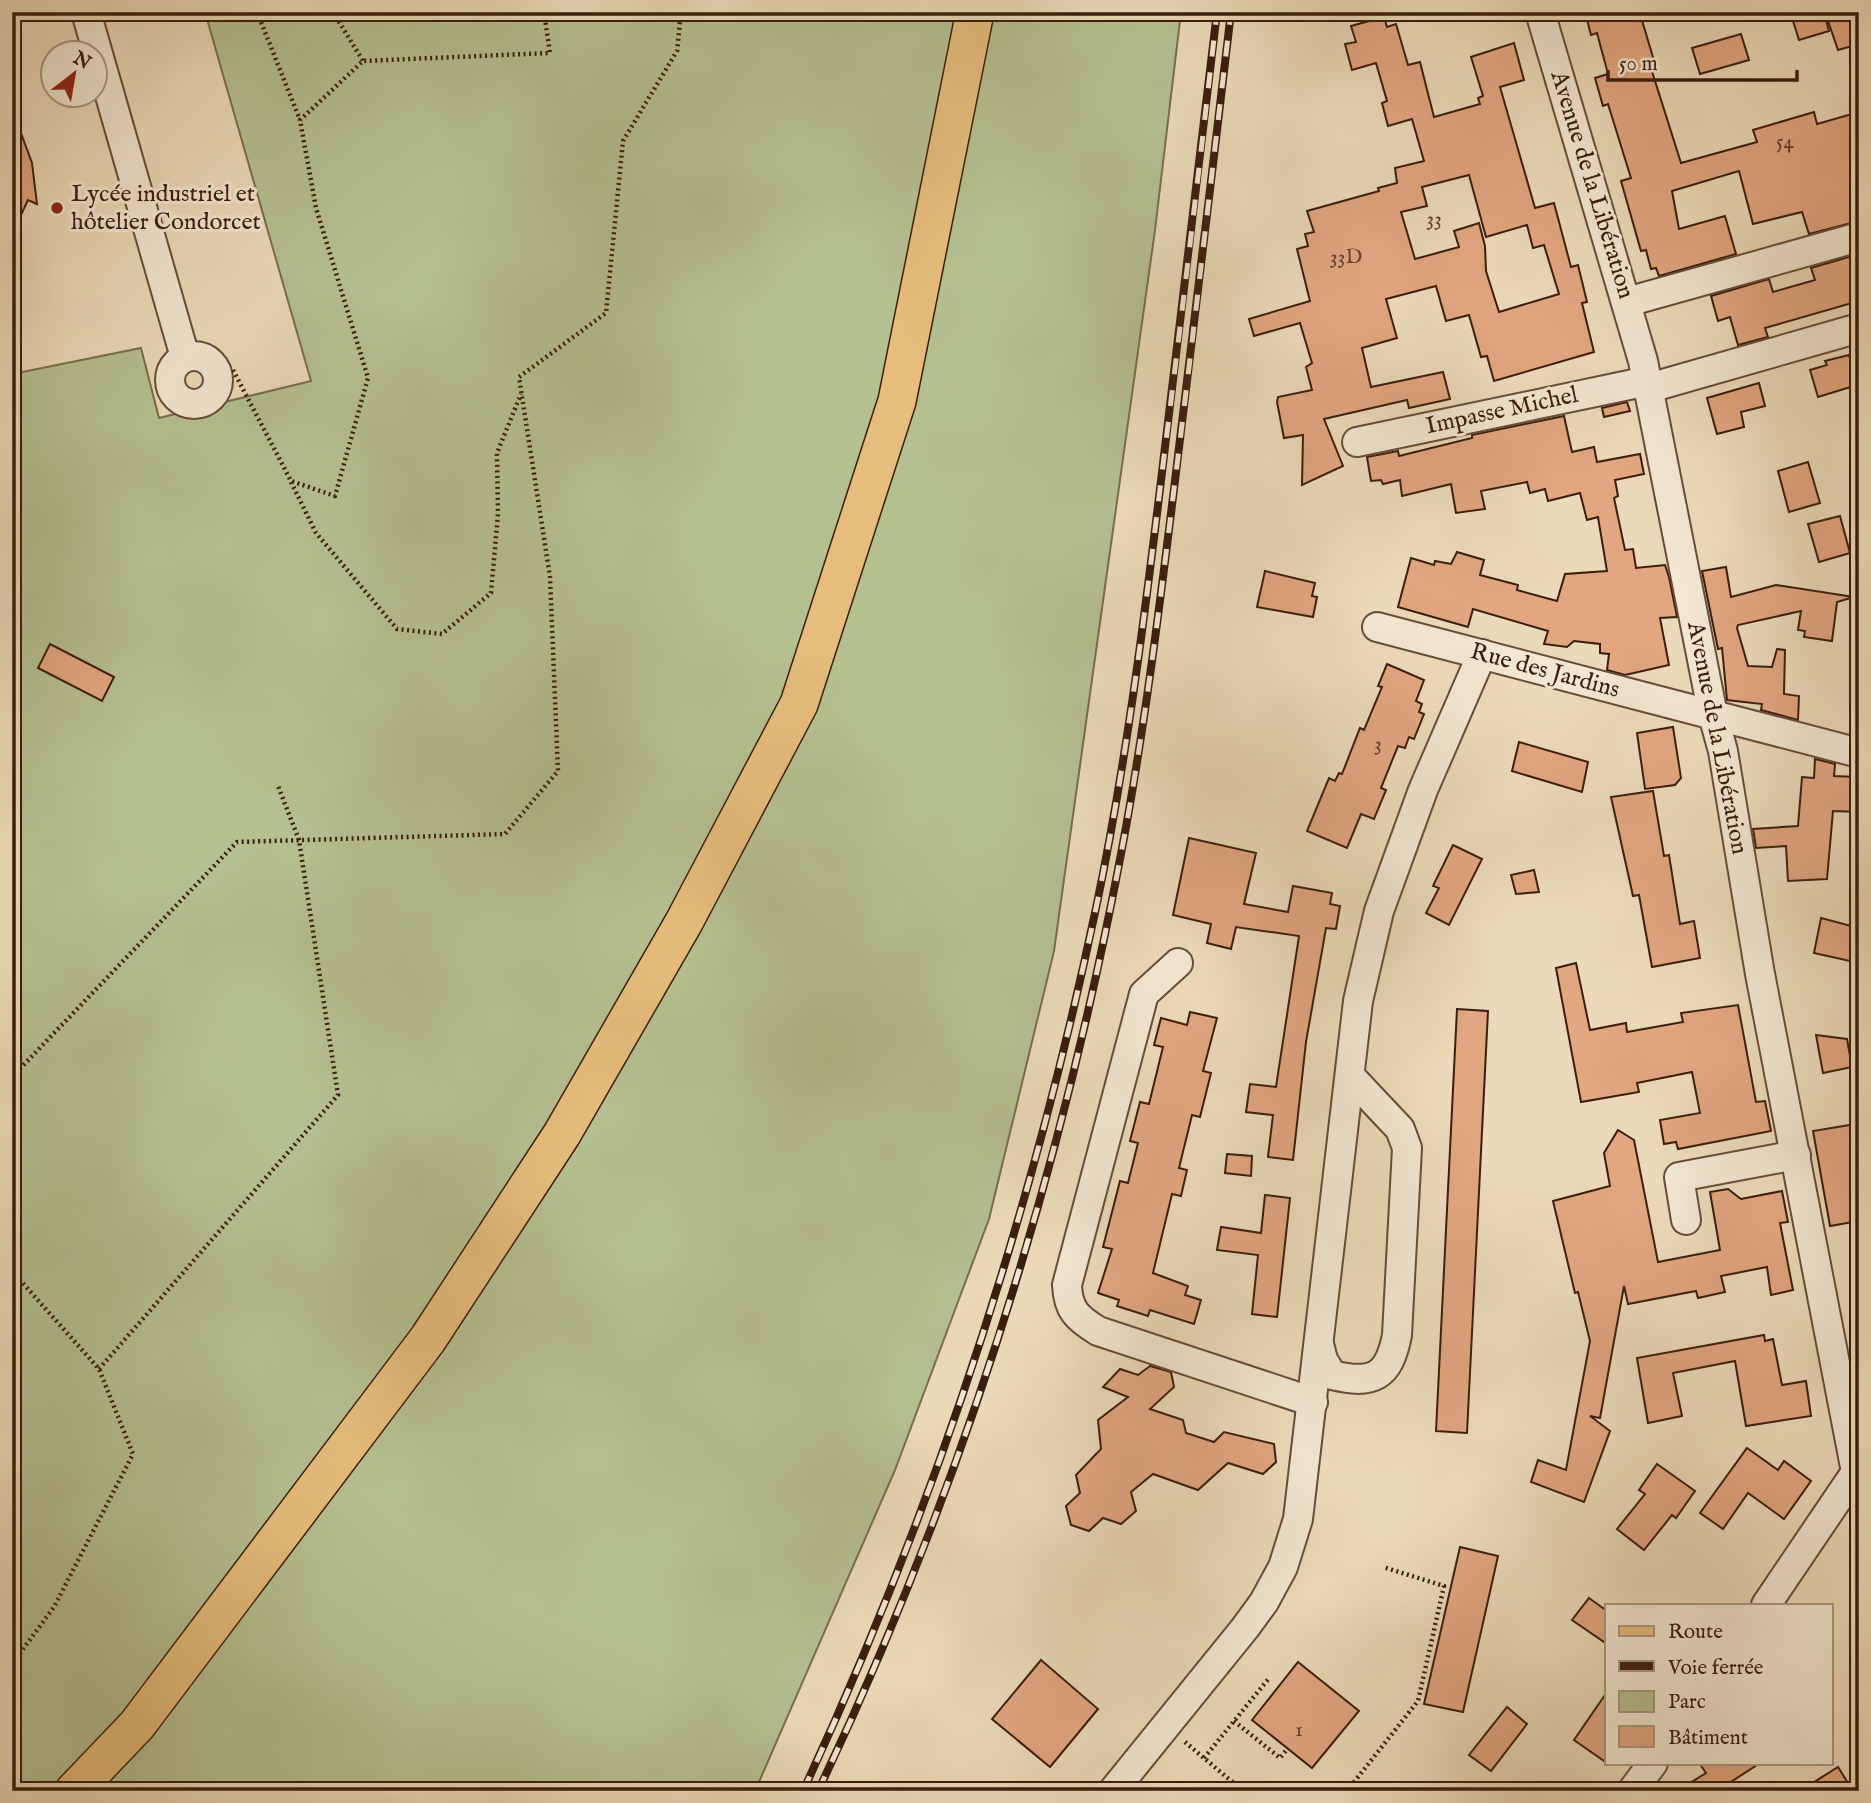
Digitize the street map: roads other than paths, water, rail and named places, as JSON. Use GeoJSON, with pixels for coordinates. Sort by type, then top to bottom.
{"type":"FeatureCollection","features":[{"type":"Feature","properties":{"kind":"main road"},"geometry":{"type":"LineString","coordinates":[[74,1791],[137,1725],[428,1339],[562,1134],[684,922],[799,704],[897,401],[975,12]]}},
{"type":"Feature","properties":{"kind":"main road"},"geometry":{"type":"LineString","coordinates":[[101,1791],[137,1725]]}},
{"type":"Feature","properties":{"kind":"street"},"geometry":{"type":"LineString","coordinates":[[86,12],[185,357]]}},
{"type":"Feature","properties":{"kind":"street","name":"Avenue de la Libération"},"geometry":{"type":"LineString","coordinates":[[1539,12],[1648,384],[1713,715],[1723,751],[1760,974],[1857,1472]]}},
{"type":"Feature","properties":{"kind":"street"},"geometry":{"type":"LineString","coordinates":[[1626,302],[1859,237]]}},
{"type":"Feature","properties":{"kind":"street","name":"Impasse Michel"},"geometry":{"type":"LineString","coordinates":[[1357,442],[1648,384],[1859,328]]}},
{"type":"Feature","properties":{"kind":"street","name":"Rue des Jardins"},"geometry":{"type":"LineString","coordinates":[[1377,627],[1859,752]]}},
{"type":"Feature","properties":{"kind":"street"},"geometry":{"type":"LineString","coordinates":[[1113,1791],[1264,1602],[1283,1567],[1298,1519],[1358,1001],[1379,911],[1423,790],[1482,654]]}},
{"type":"Feature","properties":{"kind":"street"},"geometry":{"type":"LineString","coordinates":[[1178,963],[1144,994],[1066,1285],[1068,1304],[1078,1319],[1098,1331],[1313,1402]]}},
{"type":"Feature","properties":{"kind":"street"},"geometry":{"type":"LineString","coordinates":[[1319,1343],[1323,1360],[1332,1375],[1355,1380],[1374,1376],[1392,1362],[1397,1335],[1407,1148],[1400,1129],[1351,1077]]}},
{"type":"Feature","properties":{"kind":"street"},"geometry":{"type":"LineString","coordinates":[[1686,1220],[1679,1177],[1796,1155]]}},
{"type":"Feature","properties":{"kind":"street"},"geometry":{"type":"LineString","coordinates":[[1767,1604],[1857,1472]]}},
{"type":"Feature","properties":{"kind":"street"},"geometry":{"type":"LineString","coordinates":[[1633,1791],[1652,1764]]}},
{"type":"Feature","properties":{"kind":"railway"},"geometry":{"type":"LineString","coordinates":[[803,1791],[851,1684],[937,1468],[1010,1247],[1070,1022],[1096,908],[1133,699],[1217,12]]}},
{"type":"Feature","properties":{"kind":"railway"},"geometry":{"type":"LineString","coordinates":[[818,1791],[917,1565],[1000,1332],[1036,1214],[1096,975],[1121,854],[1150,672],[1231,12]]}},
{"type":"Feature","properties":{"kind":"place","name":"Lycée industriel et hôtelier Condorcet"},"geometry":{"type":"Point","coordinates":[57,208]}}]}
